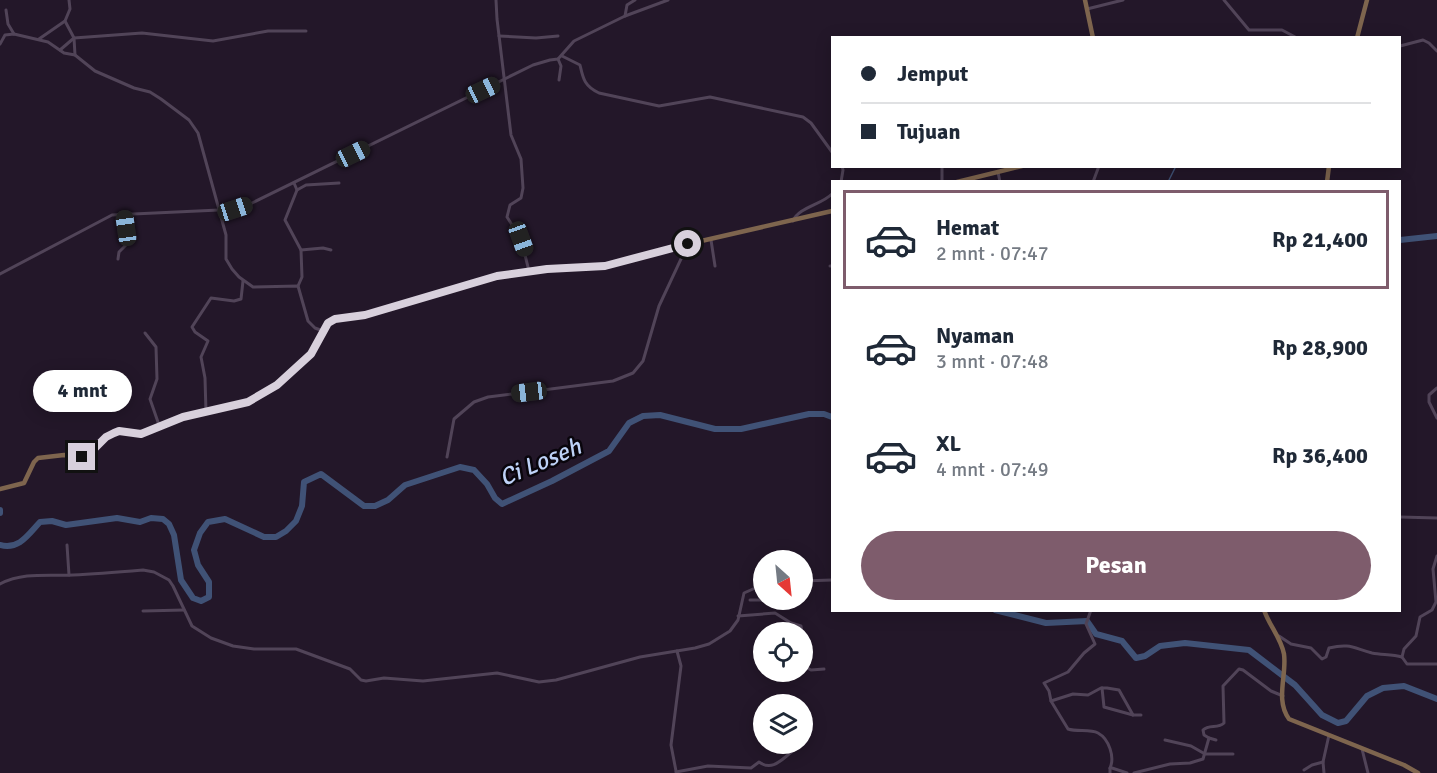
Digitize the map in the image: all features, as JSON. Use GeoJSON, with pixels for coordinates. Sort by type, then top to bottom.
{"type":"FeatureCollection","features":[{"type":"Feature","properties":{"kind":"street"},"geometry":{"type":"LineString","coordinates":[[38,39],[64,21],[70,9],[69,0]]}},
{"type":"Feature","properties":{"kind":"street"},"geometry":{"type":"LineString","coordinates":[[496,0],[511,135],[521,159],[523,188],[521,198],[510,205],[507,217],[521,239],[529,272]]}},
{"type":"Feature","properties":{"kind":"street"},"geometry":{"type":"LineString","coordinates":[[625,16],[627,5],[635,0]]}},
{"type":"Feature","properties":{"kind":"street"},"geometry":{"type":"LineString","coordinates":[[0,274],[103,218],[124,214],[235,209],[250,204],[533,65],[558,59],[574,41],[625,16],[668,0]]}},
{"type":"Feature","properties":{"kind":"street"},"geometry":{"type":"LineString","coordinates":[[1085,0],[1093,36]]}},
{"type":"Feature","properties":{"kind":"street"},"geometry":{"type":"LineString","coordinates":[[1088,9],[1123,0]]}},
{"type":"Feature","properties":{"kind":"street"},"geometry":{"type":"LineString","coordinates":[[1224,0],[1249,30],[1272,28],[1293,36]]}},
{"type":"Feature","properties":{"kind":"street"},"geometry":{"type":"LineString","coordinates":[[1358,36],[1367,0]]}},
{"type":"Feature","properties":{"kind":"street"},"geometry":{"type":"LineString","coordinates":[[6,10],[8,24],[14,34]]}},
{"type":"Feature","properties":{"kind":"street"},"geometry":{"type":"LineString","coordinates":[[64,21],[74,38],[75,55]]}},
{"type":"Feature","properties":{"kind":"street"},"geometry":{"type":"LineString","coordinates":[[60,50],[74,38],[136,33],[213,41],[268,31],[306,31]]}},
{"type":"Feature","properties":{"kind":"street"},"geometry":{"type":"LineString","coordinates":[[0,44],[5,35],[14,34],[38,39],[75,55],[95,71],[134,88],[150,92],[178,110],[198,133],[226,235],[226,259],[232,269],[243,280],[257,287],[298,286]]}},
{"type":"Feature","properties":{"kind":"street"},"geometry":{"type":"LineString","coordinates":[[499,36],[536,38],[558,36]]}},
{"type":"Feature","properties":{"kind":"street"},"geometry":{"type":"LineString","coordinates":[[1401,45],[1423,40],[1437,51]]}},
{"type":"Feature","properties":{"kind":"street"},"geometry":{"type":"LineString","coordinates":[[562,56],[580,65],[585,83],[590,89],[599,93],[659,106],[710,97],[803,117],[811,123],[831,151]]}},
{"type":"Feature","properties":{"kind":"street"},"geometry":{"type":"LineString","coordinates":[[558,59],[561,66],[559,80]]}},
{"type":"Feature","properties":{"kind":"street"},"geometry":{"type":"LineString","coordinates":[[965,180],[1014,168]]}},
{"type":"Feature","properties":{"kind":"street"},"geometry":{"type":"LineString","coordinates":[[998,172],[1000,180]]}},
{"type":"Feature","properties":{"kind":"street"},"geometry":{"type":"LineString","coordinates":[[294,183],[297,189]]}},
{"type":"Feature","properties":{"kind":"street"},"geometry":{"type":"LineString","coordinates":[[323,331],[315,328],[308,321],[298,286],[302,278],[301,250],[293,231],[285,220],[297,189],[306,185],[339,183]]}},
{"type":"Feature","properties":{"kind":"street"},"geometry":{"type":"LineString","coordinates":[[793,221],[798,213],[831,195]]}},
{"type":"Feature","properties":{"kind":"street"},"geometry":{"type":"LineString","coordinates":[[0,489],[24,483],[38,458],[64,455],[82,457],[89,454],[109,434],[119,431],[141,434],[159,425],[248,402],[277,385],[311,354],[328,323],[335,319],[365,315],[497,276],[605,266],[688,244],[831,212]]}},
{"type":"Feature","properties":{"kind":"street"},"geometry":{"type":"LineString","coordinates":[[118,259],[119,252],[128,243],[124,214]]}},
{"type":"Feature","properties":{"kind":"street"},"geometry":{"type":"LineString","coordinates":[[711,240],[715,266]]}},
{"type":"Feature","properties":{"kind":"street"},"geometry":{"type":"LineString","coordinates":[[447,457],[454,419],[478,400],[614,381],[633,373],[643,361],[659,306],[688,244]]}},
{"type":"Feature","properties":{"kind":"street"},"geometry":{"type":"LineString","coordinates":[[301,250],[323,248],[331,250]]}},
{"type":"Feature","properties":{"kind":"street"},"geometry":{"type":"LineString","coordinates":[[206,412],[205,378],[201,357],[208,341],[192,327],[211,298],[234,301],[241,299],[243,280]]}},
{"type":"Feature","properties":{"kind":"street"},"geometry":{"type":"LineString","coordinates":[[146,333],[156,347],[157,379],[150,399],[159,425]]}},
{"type":"Feature","properties":{"kind":"street"},"geometry":{"type":"LineString","coordinates":[[1437,388],[1430,395],[1429,402],[1437,418]]}},
{"type":"Feature","properties":{"kind":"street"},"geometry":{"type":"LineString","coordinates":[[1401,517],[1437,518]]}},
{"type":"Feature","properties":{"kind":"street"},"geometry":{"type":"LineString","coordinates":[[67,545],[69,575]]}},
{"type":"Feature","properties":{"kind":"street"},"geometry":{"type":"LineString","coordinates":[[1402,657],[1404,649],[1416,636],[1420,617],[1432,610],[1436,602],[1433,569],[1437,556]]}},
{"type":"Feature","properties":{"kind":"street"},"geometry":{"type":"LineString","coordinates":[[0,585],[13,578],[27,575],[69,575],[143,570],[154,572],[169,580],[192,626],[211,638],[233,646],[254,649],[296,649],[350,669],[361,680],[366,681],[384,678],[423,681],[497,673],[539,682],[709,644],[730,631],[738,616],[744,593],[753,589]]}},
{"type":"Feature","properties":{"kind":"street"},"geometry":{"type":"LineString","coordinates":[[813,581],[831,580]]}},
{"type":"Feature","properties":{"kind":"street"},"geometry":{"type":"LineString","coordinates":[[143,611],[184,610]]}},
{"type":"Feature","properties":{"kind":"street"},"geometry":{"type":"LineString","coordinates":[[1090,612],[1087,621],[1095,644],[1067,673],[1044,682],[1051,701],[1068,729],[1097,732],[1103,737],[1112,754],[1110,773]]}},
{"type":"Feature","properties":{"kind":"street"},"geometry":{"type":"LineString","coordinates":[[1265,612],[1280,642],[1284,664],[1282,696],[1284,712],[1289,719],[1418,773]]}},
{"type":"Feature","properties":{"kind":"street"},"geometry":{"type":"LineString","coordinates":[[738,616],[775,613],[789,622]]}},
{"type":"Feature","properties":{"kind":"street"},"geometry":{"type":"LineString","coordinates":[[1272,630],[1291,644],[1311,648],[1322,659],[1326,657],[1329,648],[1345,645],[1356,646],[1374,653],[1402,657],[1407,664],[1437,664]]}},
{"type":"Feature","properties":{"kind":"street"},"geometry":{"type":"LineString","coordinates":[[677,650],[681,666],[671,746],[676,772],[708,766],[751,768],[759,762],[764,766],[771,766],[790,754]]}},
{"type":"Feature","properties":{"kind":"street"},"geometry":{"type":"LineString","coordinates":[[813,669],[824,669]]}},
{"type":"Feature","properties":{"kind":"street"},"geometry":{"type":"LineString","coordinates":[[1216,740],[1204,735],[1203,730],[1224,723],[1223,686],[1239,669],[1243,669],[1273,692],[1282,696]]}},
{"type":"Feature","properties":{"kind":"street"},"geometry":{"type":"LineString","coordinates":[[1051,701],[1073,694],[1088,694],[1102,688],[1119,690],[1133,715]]}},
{"type":"Feature","properties":{"kind":"street"},"geometry":{"type":"LineString","coordinates":[[1102,688],[1104,707],[1141,715]]}},
{"type":"Feature","properties":{"kind":"street"},"geometry":{"type":"LineString","coordinates":[[1324,773],[1323,762],[1329,735]]}},
{"type":"Feature","properties":{"kind":"street"},"geometry":{"type":"LineString","coordinates":[[1134,773],[1170,764],[1201,760],[1209,738]]}},
{"type":"Feature","properties":{"kind":"street"},"geometry":{"type":"LineString","coordinates":[[1165,740],[1191,746],[1205,754],[1233,754]]}},
{"type":"Feature","properties":{"kind":"street"},"geometry":{"type":"LineString","coordinates":[[1362,748],[1368,773]]}},
{"type":"Feature","properties":{"kind":"street"},"geometry":{"type":"LineString","coordinates":[[1304,770],[1323,762]]}},
{"type":"Feature","properties":{"kind":"street"},"geometry":{"type":"LineString","coordinates":[[1110,768],[1127,773]]}},
{"type":"Feature","properties":{"kind":"waterway"},"geometry":{"type":"LineString","coordinates":[[1169,180],[1175,168]]}},
{"type":"Feature","properties":{"kind":"waterway","name":"Ci Loseh"},"geometry":{"type":"LineString","coordinates":[[1401,240],[1437,236]]}},
{"type":"Feature","properties":{"kind":"waterway","name":"Ci Loseh"},"geometry":{"type":"LineString","coordinates":[[0,545],[18,543],[40,522],[52,521],[66,525],[117,518],[140,522],[151,518],[163,519],[169,524],[174,535],[181,580],[193,598],[201,601],[209,597],[209,582],[198,565],[194,550],[200,533],[208,522],[225,519],[264,537],[276,537],[296,521],[302,506],[304,482],[321,474],[364,506],[375,506],[388,500],[405,485],[460,467],[474,470],[502,504],[609,451],[629,423],[643,416],[660,415],[715,429],[741,429],[809,414],[831,417]]}},
{"type":"Feature","properties":{"kind":"waterway"},"geometry":{"type":"LineString","coordinates":[[1003,612],[1046,623],[1087,621],[1096,634],[1122,641],[1136,658],[1145,656],[1160,646],[1185,643],[1249,650],[1295,685],[1322,715],[1338,723],[1346,721],[1367,696],[1383,688],[1404,686],[1437,699]]}},
{"type":"Feature","properties":{"kind":"route"},"geometry":{"type":"LineString","coordinates":[[82,457],[89,454],[109,434],[119,431],[141,434],[183,417],[248,402],[265,393],[287,377],[311,354],[331,320],[365,315],[497,276],[547,269],[617,264],[688,244]]}}]}
